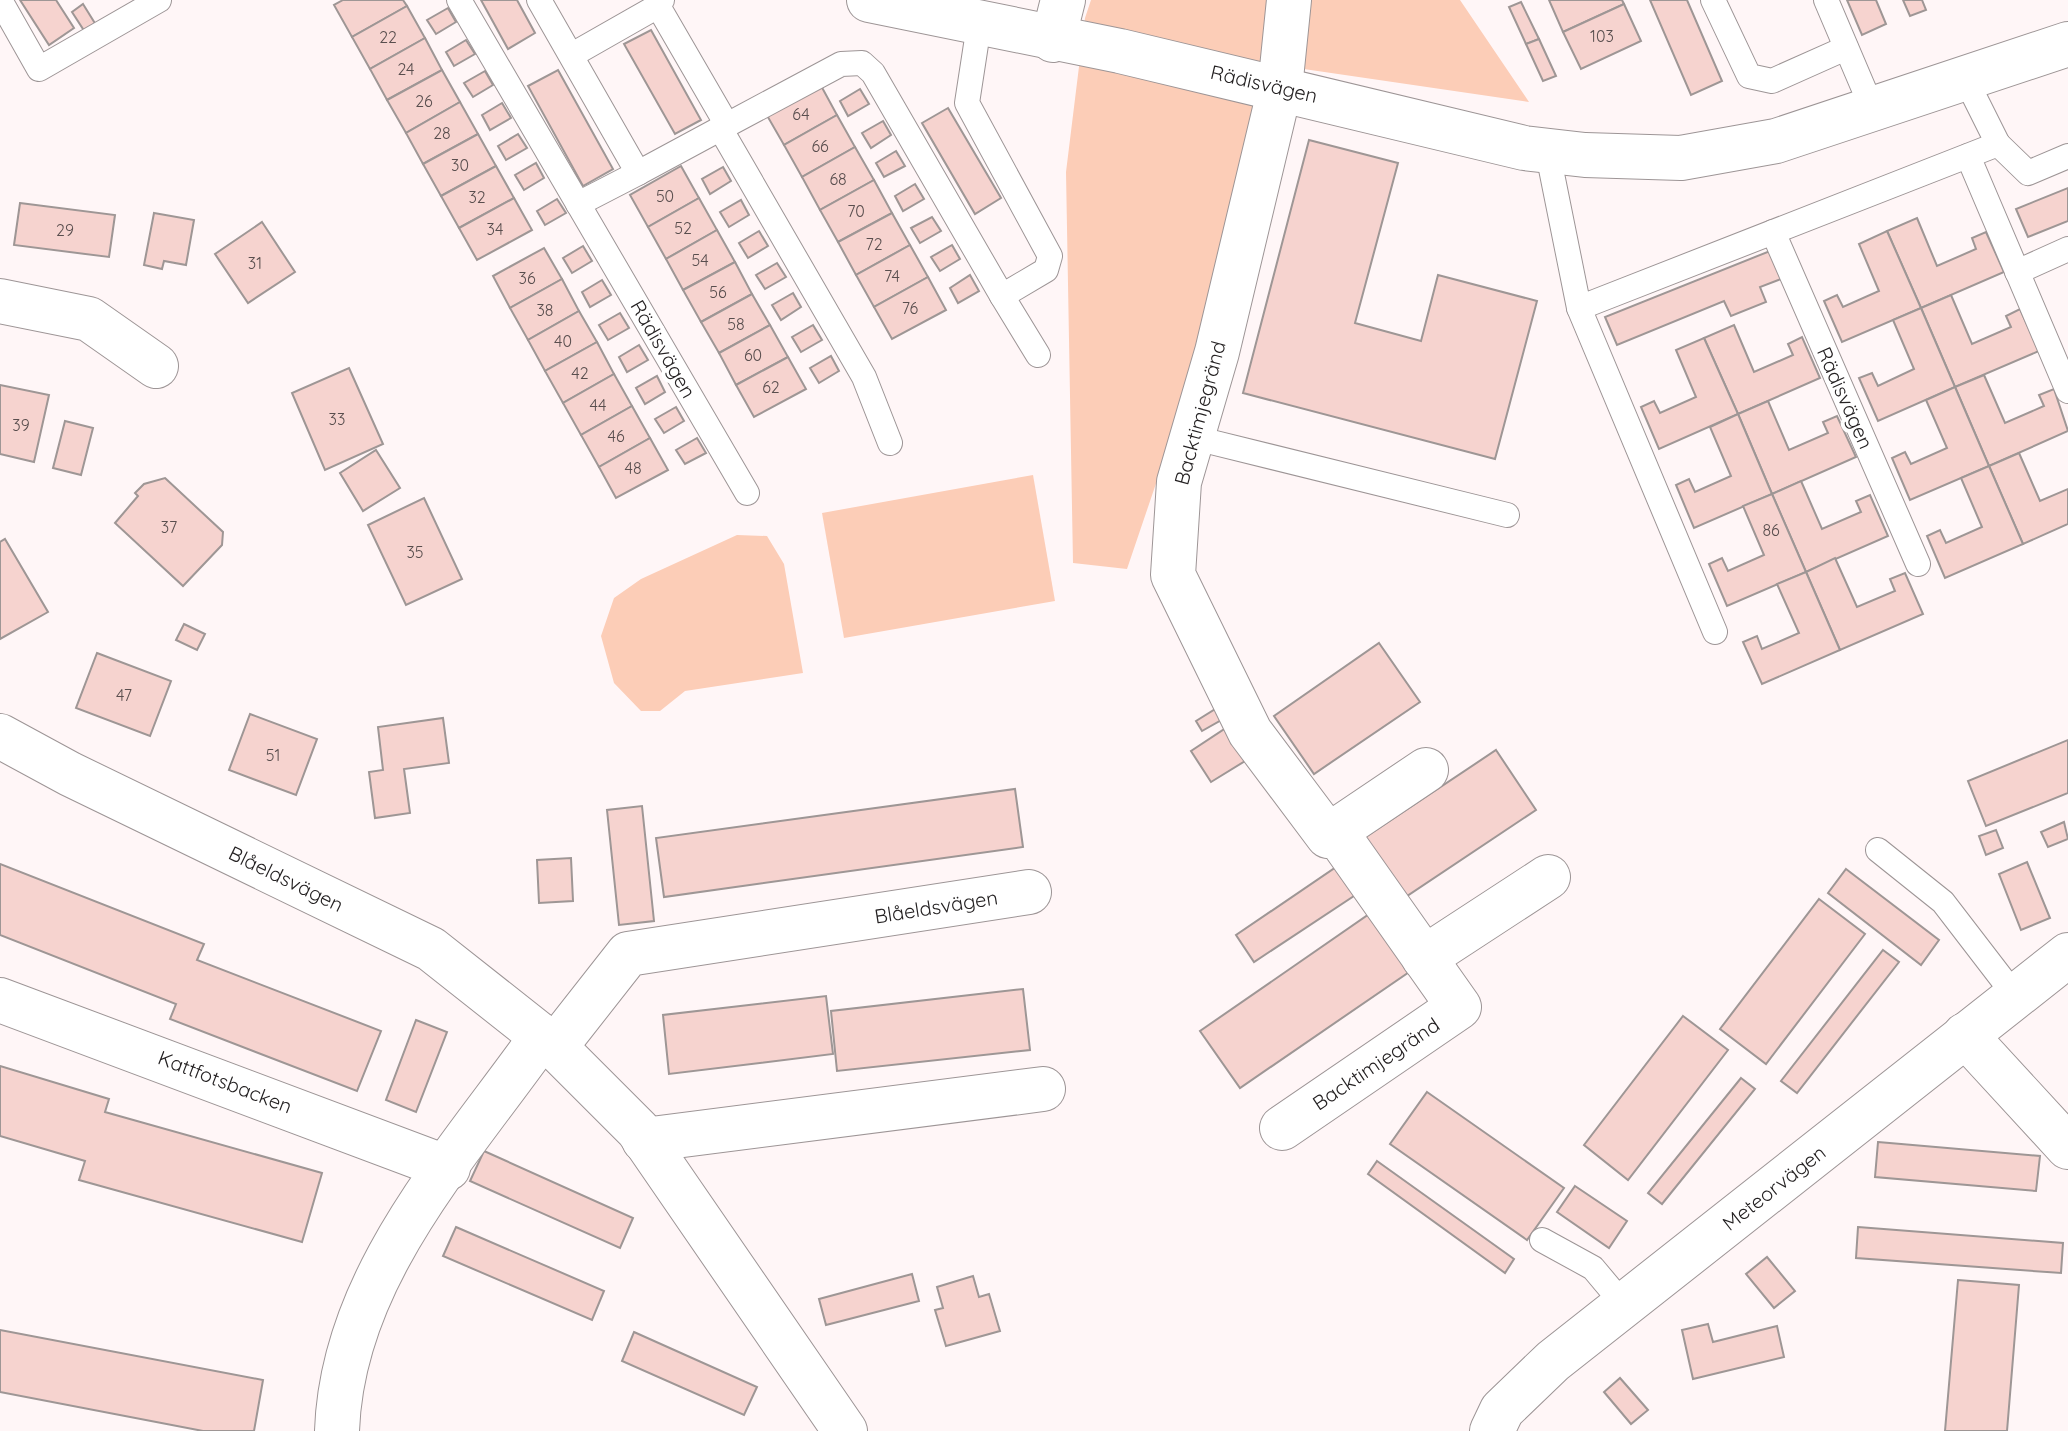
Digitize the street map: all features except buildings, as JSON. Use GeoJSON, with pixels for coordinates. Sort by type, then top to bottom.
{"type":"FeatureCollection","features":[{"type":"Feature","properties":{"kind":"street","name":"Rädisvägen"},"geometry":{"type":"LineString","coordinates":[[869,0],[979,25],[1058,20],[1120,51],[1524,148],[1585,155],[1681,158],[1776,141],[2068,44]]}},
{"type":"Feature","properties":{"kind":"street","name":"Backtimjegränd"},"geometry":{"type":"LineString","coordinates":[[1282,1128],[1459,1007],[1335,831],[1328,836],[1250,732],[1173,575],[1179,482],[1217,352],[1280,88],[1289,0]]}},
{"type":"Feature","properties":{"kind":"street"},"geometry":{"type":"LineString","coordinates":[[0,301],[89,319],[156,366]]}},
{"type":"Feature","properties":{"kind":"street","name":"Blåeldsvägen"},"geometry":{"type":"LineString","coordinates":[[0,736],[70,774],[431,949],[549,1042],[644,1140],[845,1431]]}},
{"type":"Feature","properties":{"kind":"street"},"geometry":{"type":"LineString","coordinates":[[1335,831],[1426,770]]}},
{"type":"Feature","properties":{"kind":"street"},"geometry":{"type":"LineString","coordinates":[[1424,958],[1548,877]]}},
{"type":"Feature","properties":{"kind":"street","name":"Blåeldsvägen"},"geometry":{"type":"LineString","coordinates":[[549,1042],[628,954],[1029,892]]}},
{"type":"Feature","properties":{"kind":"street","name":"Meteorvägen"},"geometry":{"type":"LineString","coordinates":[[1492,1431],[1502,1410],[1553,1361],[2068,955]]}},
{"type":"Feature","properties":{"kind":"street","name":"Kattfotsbacken"},"geometry":{"type":"LineString","coordinates":[[0,1000],[448,1168]]}},
{"type":"Feature","properties":{"kind":"street"},"geometry":{"type":"LineString","coordinates":[[1965,1035],[2068,1147]]}},
{"type":"Feature","properties":{"kind":"street"},"geometry":{"type":"LineString","coordinates":[[337,1431],[345,1363],[361,1311],[392,1249],[448,1168],[549,1042]]}},
{"type":"Feature","properties":{"kind":"street"},"geometry":{"type":"LineString","coordinates":[[644,1140],[1043,1089]]}},
{"type":"Feature","properties":{"kind":"lane"},"geometry":{"type":"LineString","coordinates":[[0,0],[39,69],[159,0]]}},
{"type":"Feature","properties":{"kind":"lane","name":"Rädisvägen"},"geometry":{"type":"LineString","coordinates":[[459,0],[747,493]]}},
{"type":"Feature","properties":{"kind":"lane"},"geometry":{"type":"LineString","coordinates":[[539,0],[638,173]]}},
{"type":"Feature","properties":{"kind":"lane"},"geometry":{"type":"LineString","coordinates":[[1713,0],[1749,76],[1772,81],[1846,48]]}},
{"type":"Feature","properties":{"kind":"lane"},"geometry":{"type":"LineString","coordinates":[[1826,0],[1872,108]]}},
{"type":"Feature","properties":{"kind":"lane"},"geometry":{"type":"LineString","coordinates":[[572,55],[660,3],[724,126],[864,377],[890,443]]}},
{"type":"Feature","properties":{"kind":"lane"},"geometry":{"type":"LineString","coordinates":[[979,25],[967,103],[1050,256],[1046,270],[1002,296]]}},
{"type":"Feature","properties":{"kind":"lane"},"geometry":{"type":"LineString","coordinates":[[578,204],[841,64],[862,63],[873,73],[1038,355]]}},
{"type":"Feature","properties":{"kind":"lane"},"geometry":{"type":"LineString","coordinates":[[1965,78],[1998,144],[2028,173],[2068,156]]}},
{"type":"Feature","properties":{"kind":"lane"},"geometry":{"type":"LineString","coordinates":[[1579,308],[1998,144]]}},
{"type":"Feature","properties":{"kind":"lane"},"geometry":{"type":"LineString","coordinates":[[1547,149],[1579,308],[1715,632]]}},
{"type":"Feature","properties":{"kind":"lane"},"geometry":{"type":"LineString","coordinates":[[1968,156],[2068,391]]}},
{"type":"Feature","properties":{"kind":"lane","name":"Rädisvägen"},"geometry":{"type":"LineString","coordinates":[[1773,232],[1918,564]]}},
{"type":"Feature","properties":{"kind":"lane"},"geometry":{"type":"LineString","coordinates":[[2017,272],[2068,249]]}},
{"type":"Feature","properties":{"kind":"lane"},"geometry":{"type":"LineString","coordinates":[[1191,437],[1507,515]]}},
{"type":"Feature","properties":{"kind":"lane"},"geometry":{"type":"LineString","coordinates":[[1878,850],[1943,902],[2016,997]]}},
{"type":"Feature","properties":{"kind":"lane"},"geometry":{"type":"LineString","coordinates":[[1542,1240],[1593,1268],[1624,1305]]}},
{"type":"Feature","properties":{"kind":"shaded area"},"geometry":{"type":"Polygon","coordinates":[[[1091,0],[1460,0],[1529,102],[1297,68],[1127,569],[1073,563],[1066,172],[1085,18],[1091,0]]]}},
{"type":"Feature","properties":{"kind":"shaded area"},"geometry":{"type":"Polygon","coordinates":[[[1033,475],[1055,601],[844,638],[822,513],[1033,475]]]}},
{"type":"Feature","properties":{"kind":"shaded area"},"geometry":{"type":"Polygon","coordinates":[[[737,535],[767,536],[784,564],[803,673],[685,691],[660,711],[641,711],[614,683],[601,636],[614,598],[641,579],[737,535]]]}}]}
